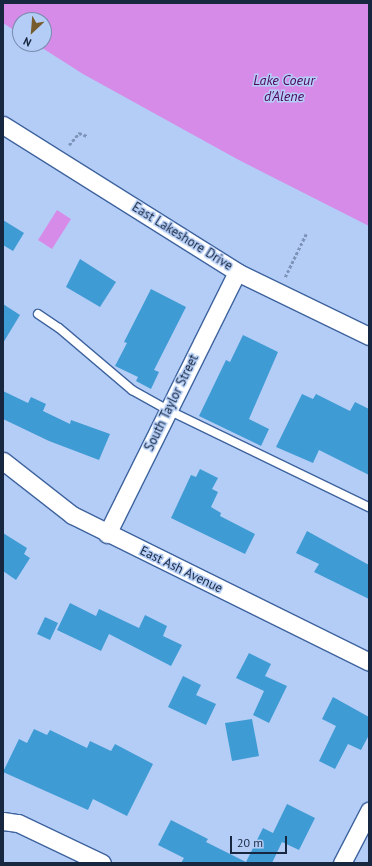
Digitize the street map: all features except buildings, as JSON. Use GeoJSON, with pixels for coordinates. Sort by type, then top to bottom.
{"type":"FeatureCollection","features":[{"type":"Feature","properties":{"kind":"street","name":"East Lakeshore Drive"},"geometry":{"type":"LineString","coordinates":[[3,125],[237,272],[369,336]]}},
{"type":"Feature","properties":{"kind":"street","name":"South Taylor Street"},"geometry":{"type":"LineString","coordinates":[[108,534],[237,272]]}},
{"type":"Feature","properties":{"kind":"street","name":"East Ash Avenue"},"geometry":{"type":"LineString","coordinates":[[3,461],[72,515],[369,662]]}},
{"type":"Feature","properties":{"kind":"street"},"geometry":{"type":"LineString","coordinates":[[342,863],[369,811]]}},
{"type":"Feature","properties":{"kind":"street"},"geometry":{"type":"LineString","coordinates":[[3,821],[18,823],[102,863]]}},
{"type":"Feature","properties":{"kind":"lane"},"geometry":{"type":"LineString","coordinates":[[38,314],[59,328],[132,390],[168,410],[369,507]]}},
{"type":"Feature","properties":{"kind":"path"},"geometry":{"type":"LineString","coordinates":[[60,160],[76,135],[82,133],[88,136]]}},
{"type":"Feature","properties":{"kind":"path"},"geometry":{"type":"LineString","coordinates":[[278,291],[306,234]]}},
{"type":"Feature","properties":{"kind":"water","name":"Lake Coeur d'Alene"},"geometry":{"type":"Polygon","coordinates":[[[3,3],[369,3],[369,226],[237,159],[83,74],[49,52],[52,52],[52,12],[12,12],[12,29],[3,23],[3,3]]]}},
{"type":"Feature","properties":{"kind":"water"},"geometry":{"type":"Polygon","coordinates":[[[57,210],[71,219],[52,249],[38,240],[57,210]]]}}]}
